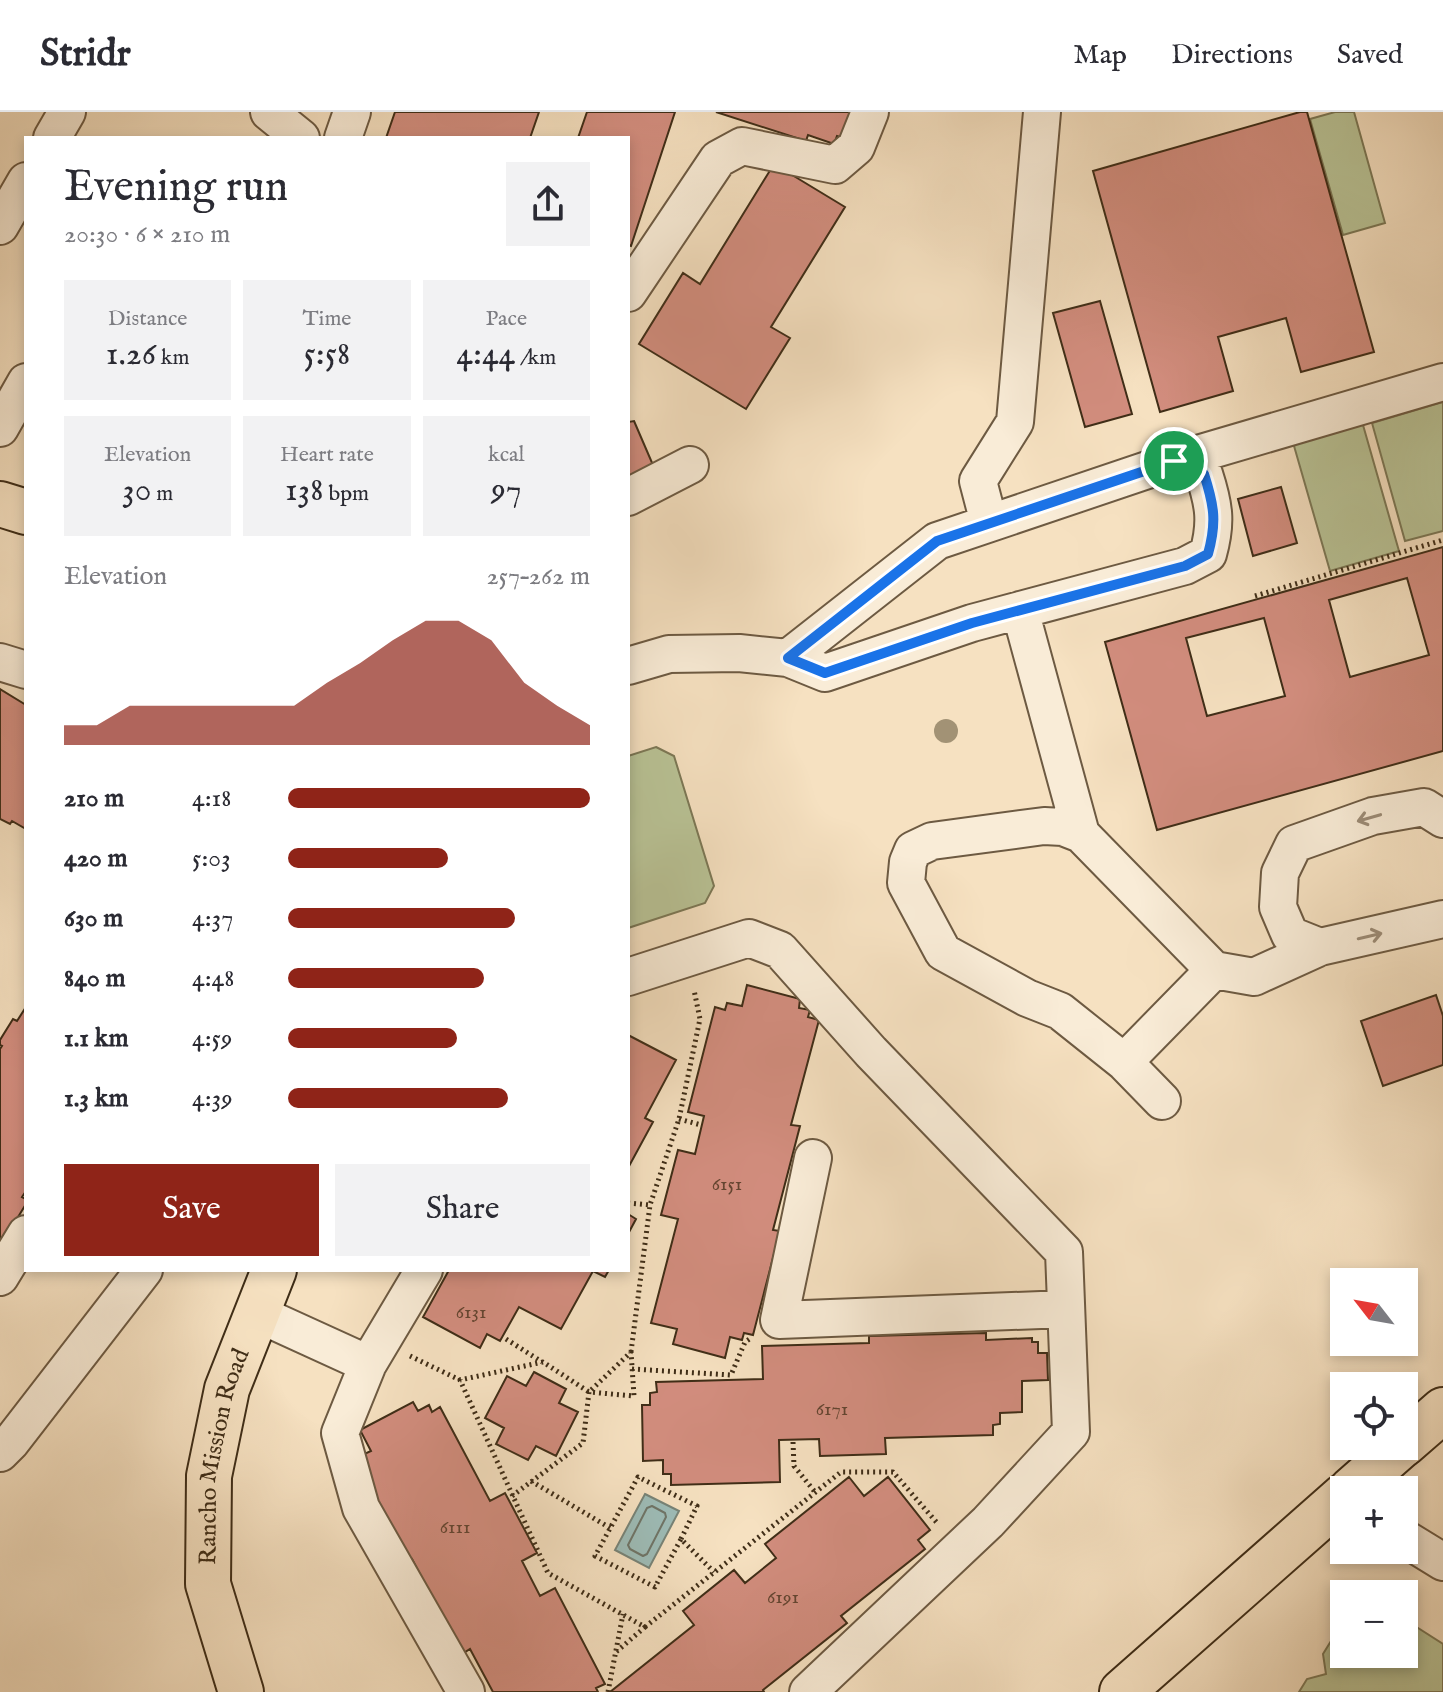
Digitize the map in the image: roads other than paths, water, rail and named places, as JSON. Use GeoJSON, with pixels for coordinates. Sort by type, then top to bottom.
{"type":"FeatureCollection","features":[{"type":"Feature","properties":{"kind":"main road"},"geometry":{"type":"LineString","coordinates":[[0,504],[24,511]]}},
{"type":"Feature","properties":{"kind":"main road","name":"Rancho Mission Road"},"geometry":{"type":"LineString","coordinates":[[241,1692],[208,1584],[209,1476],[227,1389],[273,1272]]}},
{"type":"Feature","properties":{"kind":"main road"},"geometry":{"type":"LineString","coordinates":[[1418,1432],[1443,1410]]}},
{"type":"Feature","properties":{"kind":"main road"},"geometry":{"type":"LineString","coordinates":[[1367,1476],[1386,1460]]}},
{"type":"Feature","properties":{"kind":"main road"},"geometry":{"type":"LineString","coordinates":[[1122,1692],[1330,1508]]}},
{"type":"Feature","properties":{"kind":"lane"},"geometry":{"type":"LineString","coordinates":[[53,136],[67,112]]}},
{"type":"Feature","properties":{"kind":"lane"},"geometry":{"type":"LineString","coordinates":[[269,112],[299,136]]}},
{"type":"Feature","properties":{"kind":"lane"},"geometry":{"type":"LineString","coordinates":[[344,136],[352,112]]}},
{"type":"Feature","properties":{"kind":"lane"},"geometry":{"type":"LineString","coordinates":[[630,290],[718,159],[742,146],[835,165],[856,147],[870,112]]}},
{"type":"Feature","properties":{"kind":"lane"},"geometry":{"type":"LineString","coordinates":[[989,523],[978,481],[1015,422],[1042,112]]}},
{"type":"Feature","properties":{"kind":"lane"},"geometry":{"type":"LineString","coordinates":[[0,226],[24,184]]}},
{"type":"Feature","properties":{"kind":"lane"},"geometry":{"type":"LineString","coordinates":[[788,658],[937,541],[1174,461],[1443,382]]}},
{"type":"Feature","properties":{"kind":"lane"},"geometry":{"type":"LineString","coordinates":[[0,428],[24,386]]}},
{"type":"Feature","properties":{"kind":"lane"},"geometry":{"type":"LineString","coordinates":[[630,665],[669,654],[739,653],[788,658],[825,673],[972,623],[1185,566],[1208,554],[1213,536],[1214,504],[1204,474],[1174,461]]}},
{"type":"Feature","properties":{"kind":"lane"},"geometry":{"type":"LineString","coordinates":[[630,496],[690,465]]}},
{"type":"Feature","properties":{"kind":"lane"},"geometry":{"type":"LineString","coordinates":[[1020,610],[1081,834]]}},
{"type":"Feature","properties":{"kind":"lane"},"geometry":{"type":"LineString","coordinates":[[0,662],[24,669]]}},
{"type":"Feature","properties":{"kind":"lane"},"geometry":{"type":"LineString","coordinates":[[1320,947],[1290,935],[1278,907],[1280,873],[1294,844],[1385,813],[1424,807],[1443,819]]}},
{"type":"Feature","properties":{"kind":"lane"},"geometry":{"type":"LineString","coordinates":[[1162,1101],[1124,1062],[1060,1011],[1027,998],[943,952],[906,883],[908,862],[913,850],[932,841],[1044,826],[1063,827],[1081,834],[1214,970],[1254,977],[1320,947],[1443,919]]}},
{"type":"Feature","properties":{"kind":"lane"},"geometry":{"type":"LineString","coordinates":[[630,976],[749,938],[780,950],[871,1052],[1064,1252],[1071,1432],[988,1522],[808,1692]]}},
{"type":"Feature","properties":{"kind":"lane"},"geometry":{"type":"LineString","coordinates":[[1124,1062],[1214,970]]}},
{"type":"Feature","properties":{"kind":"lane"},"geometry":{"type":"LineString","coordinates":[[813,1158],[779,1320],[1066,1309]]}},
{"type":"Feature","properties":{"kind":"lane"},"geometry":{"type":"LineString","coordinates":[[0,1277],[24,1237]]}},
{"type":"Feature","properties":{"kind":"lane"},"geometry":{"type":"LineString","coordinates":[[0,1453],[142,1272]]}},
{"type":"Feature","properties":{"kind":"lane"},"geometry":{"type":"LineString","coordinates":[[423,1272],[375,1353],[340,1433],[361,1508],[466,1692]]}},
{"type":"Feature","properties":{"kind":"lane"},"geometry":{"type":"LineString","coordinates":[[256,1313],[375,1353]]}},
{"type":"Feature","properties":{"kind":"lane"},"geometry":{"type":"LineString","coordinates":[[1418,1547],[1443,1562]]}},
{"type":"Feature","properties":{"kind":"water"},"geometry":{"type":"Polygon","coordinates":[[[645,1494],[679,1511],[649,1568],[615,1550],[645,1494]]]}}]}
